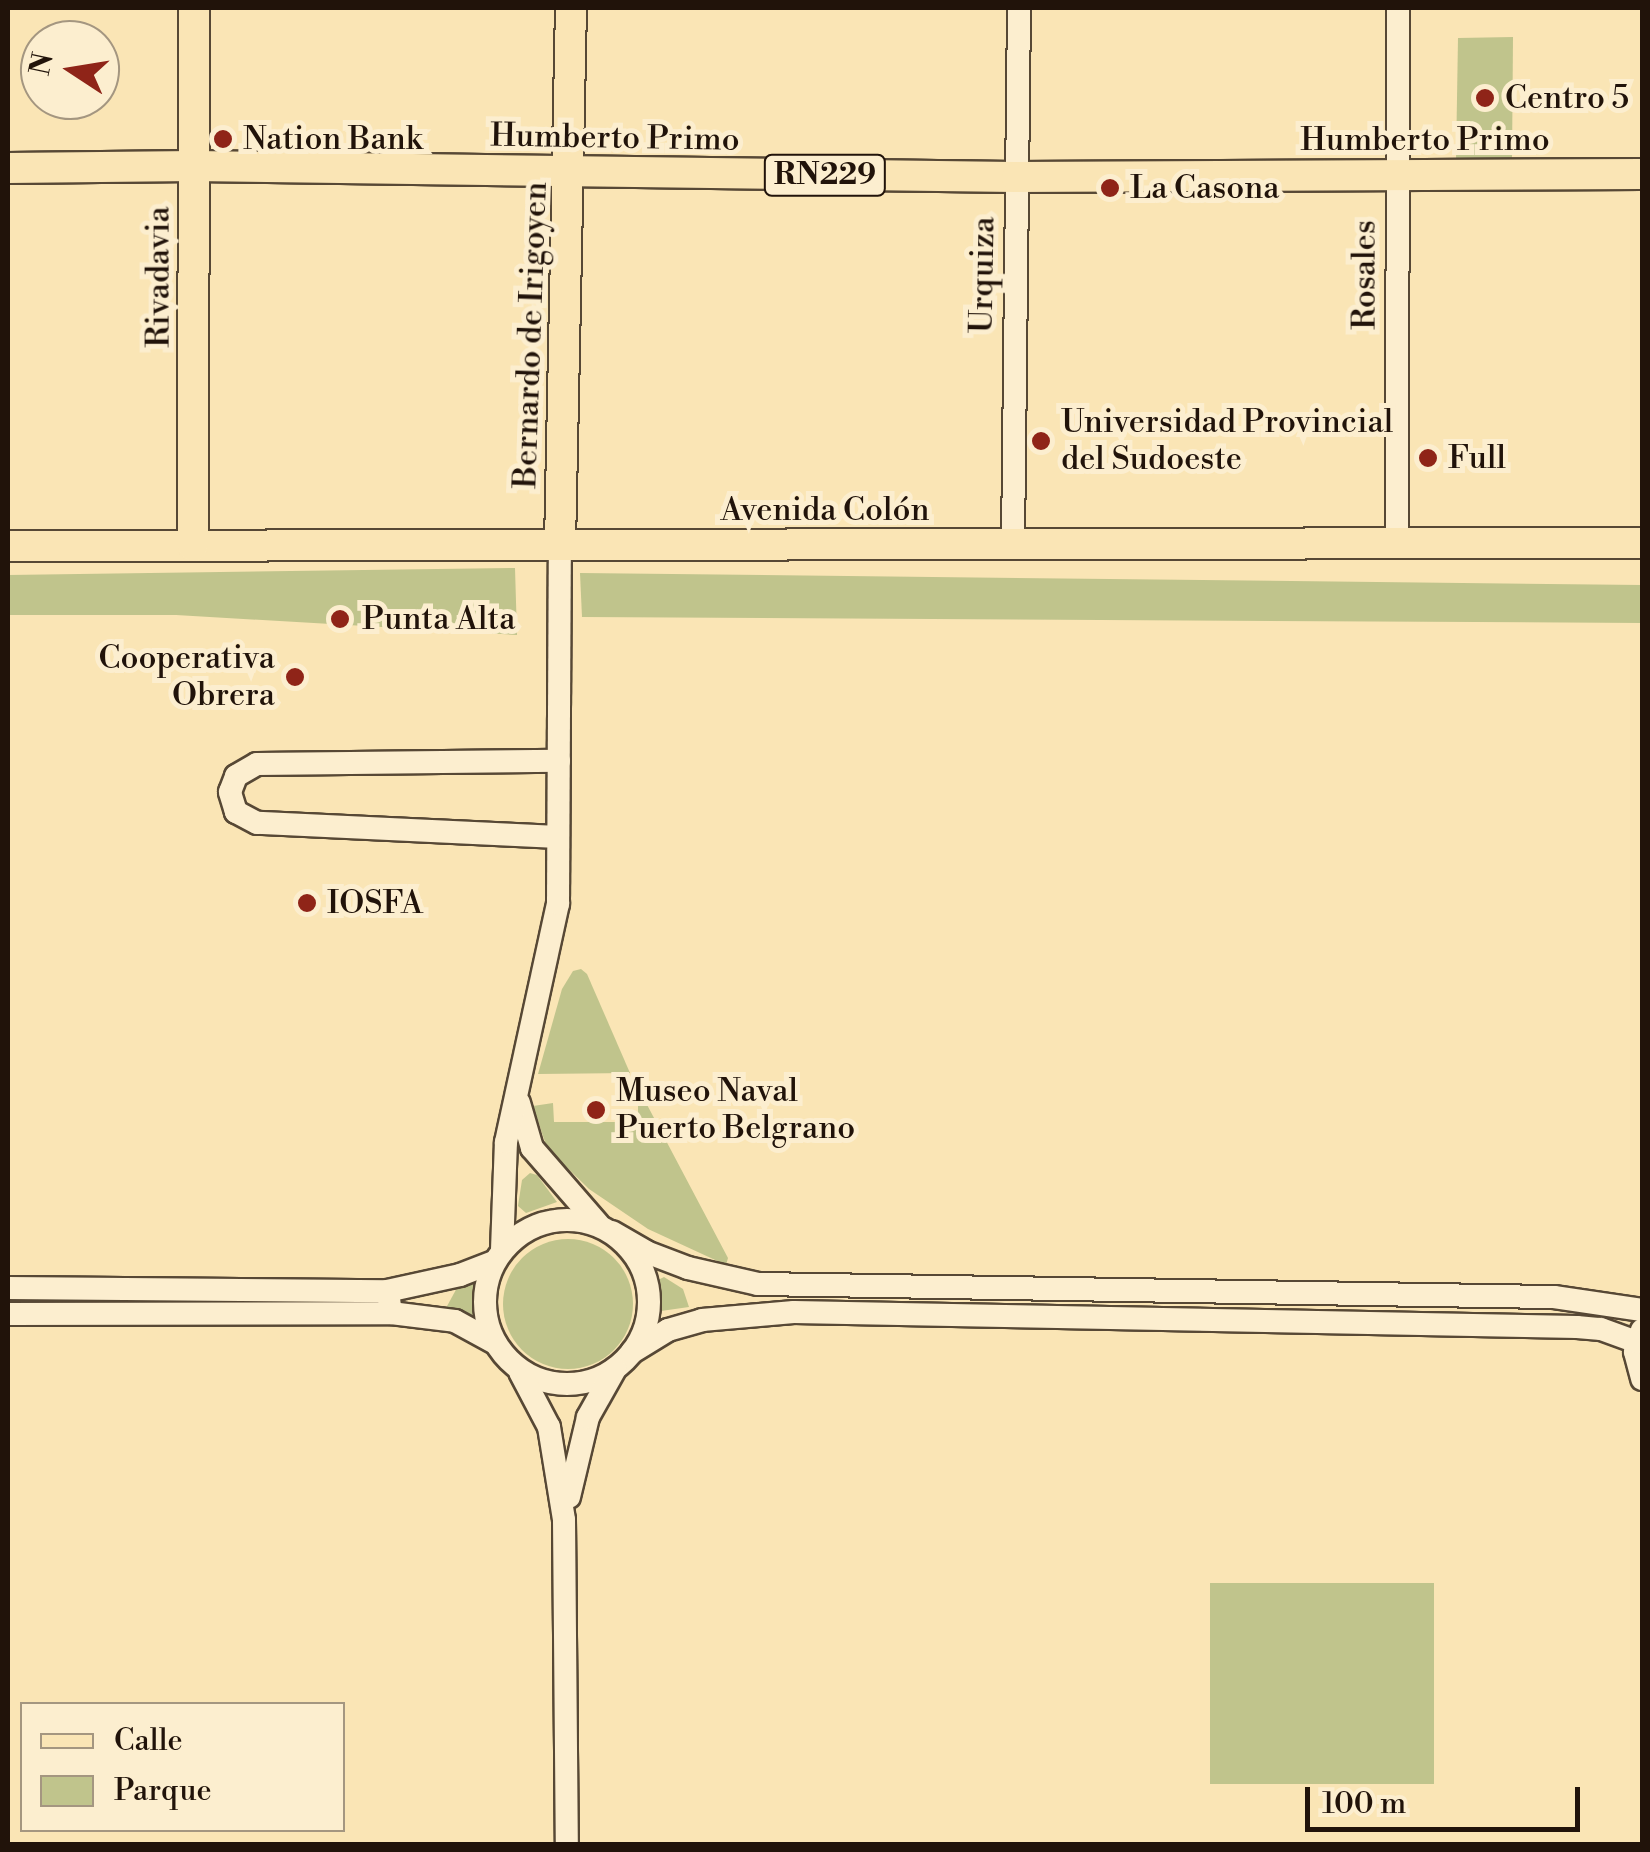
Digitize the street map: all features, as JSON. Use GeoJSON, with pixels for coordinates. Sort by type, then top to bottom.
{"type":"FeatureCollection","features":[{"type":"Feature","properties":{"kind":"main road","name":"Rivadavia"},"geometry":{"type":"LineString","coordinates":[[193,546],[194,8]]}},
{"type":"Feature","properties":{"kind":"main road","name":"Bernardo de Irigoyen"},"geometry":{"type":"LineString","coordinates":[[560,545],[572,8]]}},
{"type":"Feature","properties":{"kind":"main road","name":"Humberto Primo"},"geometry":{"type":"LineString","coordinates":[[8,168],[194,166],[1016,176],[1642,174]]}},
{"type":"Feature","properties":{"kind":"main road","name":"Avenida Colón"},"geometry":{"type":"LineString","coordinates":[[8,546],[1642,543]]}},
{"type":"Feature","properties":{"kind":"street","name":"Urquiza"},"geometry":{"type":"LineString","coordinates":[[1013,544],[1018,8]]}},
{"type":"Feature","properties":{"kind":"street","name":"Rosales"},"geometry":{"type":"LineString","coordinates":[[1397,544],[1398,8]]}},
{"type":"Feature","properties":{"kind":"street"},"geometry":{"type":"LineString","coordinates":[[495,1343],[484,1302],[498,1256],[506,1142],[555,920],[560,545]]}},
{"type":"Feature","properties":{"kind":"street"},"geometry":{"type":"LineString","coordinates":[[558,837],[258,823],[236,812],[230,792],[236,776],[257,764],[559,761]]}},
{"type":"Feature","properties":{"kind":"street"},"geometry":{"type":"LineString","coordinates":[[517,1090],[532,1148],[634,1254],[647,1283],[648,1314],[588,1417],[564,1520]]}},
{"type":"Feature","properties":{"kind":"street"},"geometry":{"type":"LineString","coordinates":[[8,1314],[389,1302],[498,1256],[523,1232],[548,1221],[574,1219],[606,1229],[646,1252],[688,1268],[772,1286],[1554,1297],[1642,1310]]}},
{"type":"Feature","properties":{"kind":"street"},"geometry":{"type":"LineString","coordinates":[[8,1288],[389,1302],[455,1321],[495,1343],[533,1389],[549,1427],[564,1520],[567,1844]]}},
{"type":"Feature","properties":{"kind":"street"},"geometry":{"type":"LineString","coordinates":[[516,1368],[540,1380],[566,1384],[592,1380],[668,1330],[702,1320],[794,1312],[1601,1329],[1640,1336],[1636,1362],[1642,1380]]}},
{"type":"Feature","properties":{"kind":"green space","name":"Centro 5"},"geometry":{"type":"Polygon","coordinates":[[[1513,37],[1512,159],[1456,159],[1458,38],[1513,37]]]}},
{"type":"Feature","properties":{"kind":"green space"},"geometry":{"type":"Polygon","coordinates":[[[515,568],[517,635],[176,615],[8,615],[8,575],[515,568]]]}},
{"type":"Feature","properties":{"kind":"green space"},"geometry":{"type":"Polygon","coordinates":[[[580,573],[1642,585],[1642,623],[582,617],[580,573]]]}},
{"type":"Feature","properties":{"kind":"green space"},"geometry":{"type":"Polygon","coordinates":[[[581,969],[587,974],[630,1073],[538,1074],[562,989],[573,971],[581,969]]]}},
{"type":"Feature","properties":{"kind":"green space"},"geometry":{"type":"Polygon","coordinates":[[[638,1099],[644,1099],[728,1258],[726,1265],[648,1229],[589,1189],[547,1148],[533,1106],[553,1103],[554,1122],[638,1122],[638,1099]]]}},
{"type":"Feature","properties":{"kind":"green space"},"geometry":{"type":"Polygon","coordinates":[[[530,1173],[537,1175],[557,1202],[526,1213],[518,1206],[522,1180],[530,1173]]]}},
{"type":"Feature","properties":{"kind":"green space"},"geometry":{"type":"Polygon","coordinates":[[[568,1239],[593,1244],[614,1258],[628,1279],[633,1304],[628,1329],[614,1350],[593,1364],[568,1369],[543,1364],[522,1350],[508,1329],[503,1304],[508,1279],[522,1258],[543,1244],[568,1239]]]}},
{"type":"Feature","properties":{"kind":"green space"},"geometry":{"type":"Polygon","coordinates":[[[664,1277],[683,1289],[689,1307],[661,1311],[658,1280],[664,1277]]]}},
{"type":"Feature","properties":{"kind":"green space"},"geometry":{"type":"Polygon","coordinates":[[[474,1282],[475,1316],[446,1308],[458,1286],[474,1282]]]}},
{"type":"Feature","properties":{"kind":"green space"},"geometry":{"type":"Polygon","coordinates":[[[1210,1583],[1434,1583],[1434,1784],[1210,1784],[1210,1583]]]}},
{"type":"Feature","properties":{"kind":"place","name":"Centro 5"},"geometry":{"type":"Point","coordinates":[1485,98]}},
{"type":"Feature","properties":{"kind":"place","name":"Nation Bank"},"geometry":{"type":"Point","coordinates":[223,139]}},
{"type":"Feature","properties":{"kind":"place","name":"La Casona"},"geometry":{"type":"Point","coordinates":[1110,188]}},
{"type":"Feature","properties":{"kind":"place","name":"Universidad Provincial del Sudoeste"},"geometry":{"type":"Point","coordinates":[1041,441]}},
{"type":"Feature","properties":{"kind":"place","name":"Full"},"geometry":{"type":"Point","coordinates":[1428,458]}},
{"type":"Feature","properties":{"kind":"place","name":"Punta Alta"},"geometry":{"type":"Point","coordinates":[340,619]}},
{"type":"Feature","properties":{"kind":"place","name":"Cooperativa Obrera"},"geometry":{"type":"Point","coordinates":[295,677]}},
{"type":"Feature","properties":{"kind":"place","name":"IOSFA"},"geometry":{"type":"Point","coordinates":[307,903]}},
{"type":"Feature","properties":{"kind":"place","name":"Museo Naval Puerto Belgrano"},"geometry":{"type":"Point","coordinates":[596,1110]}}]}
